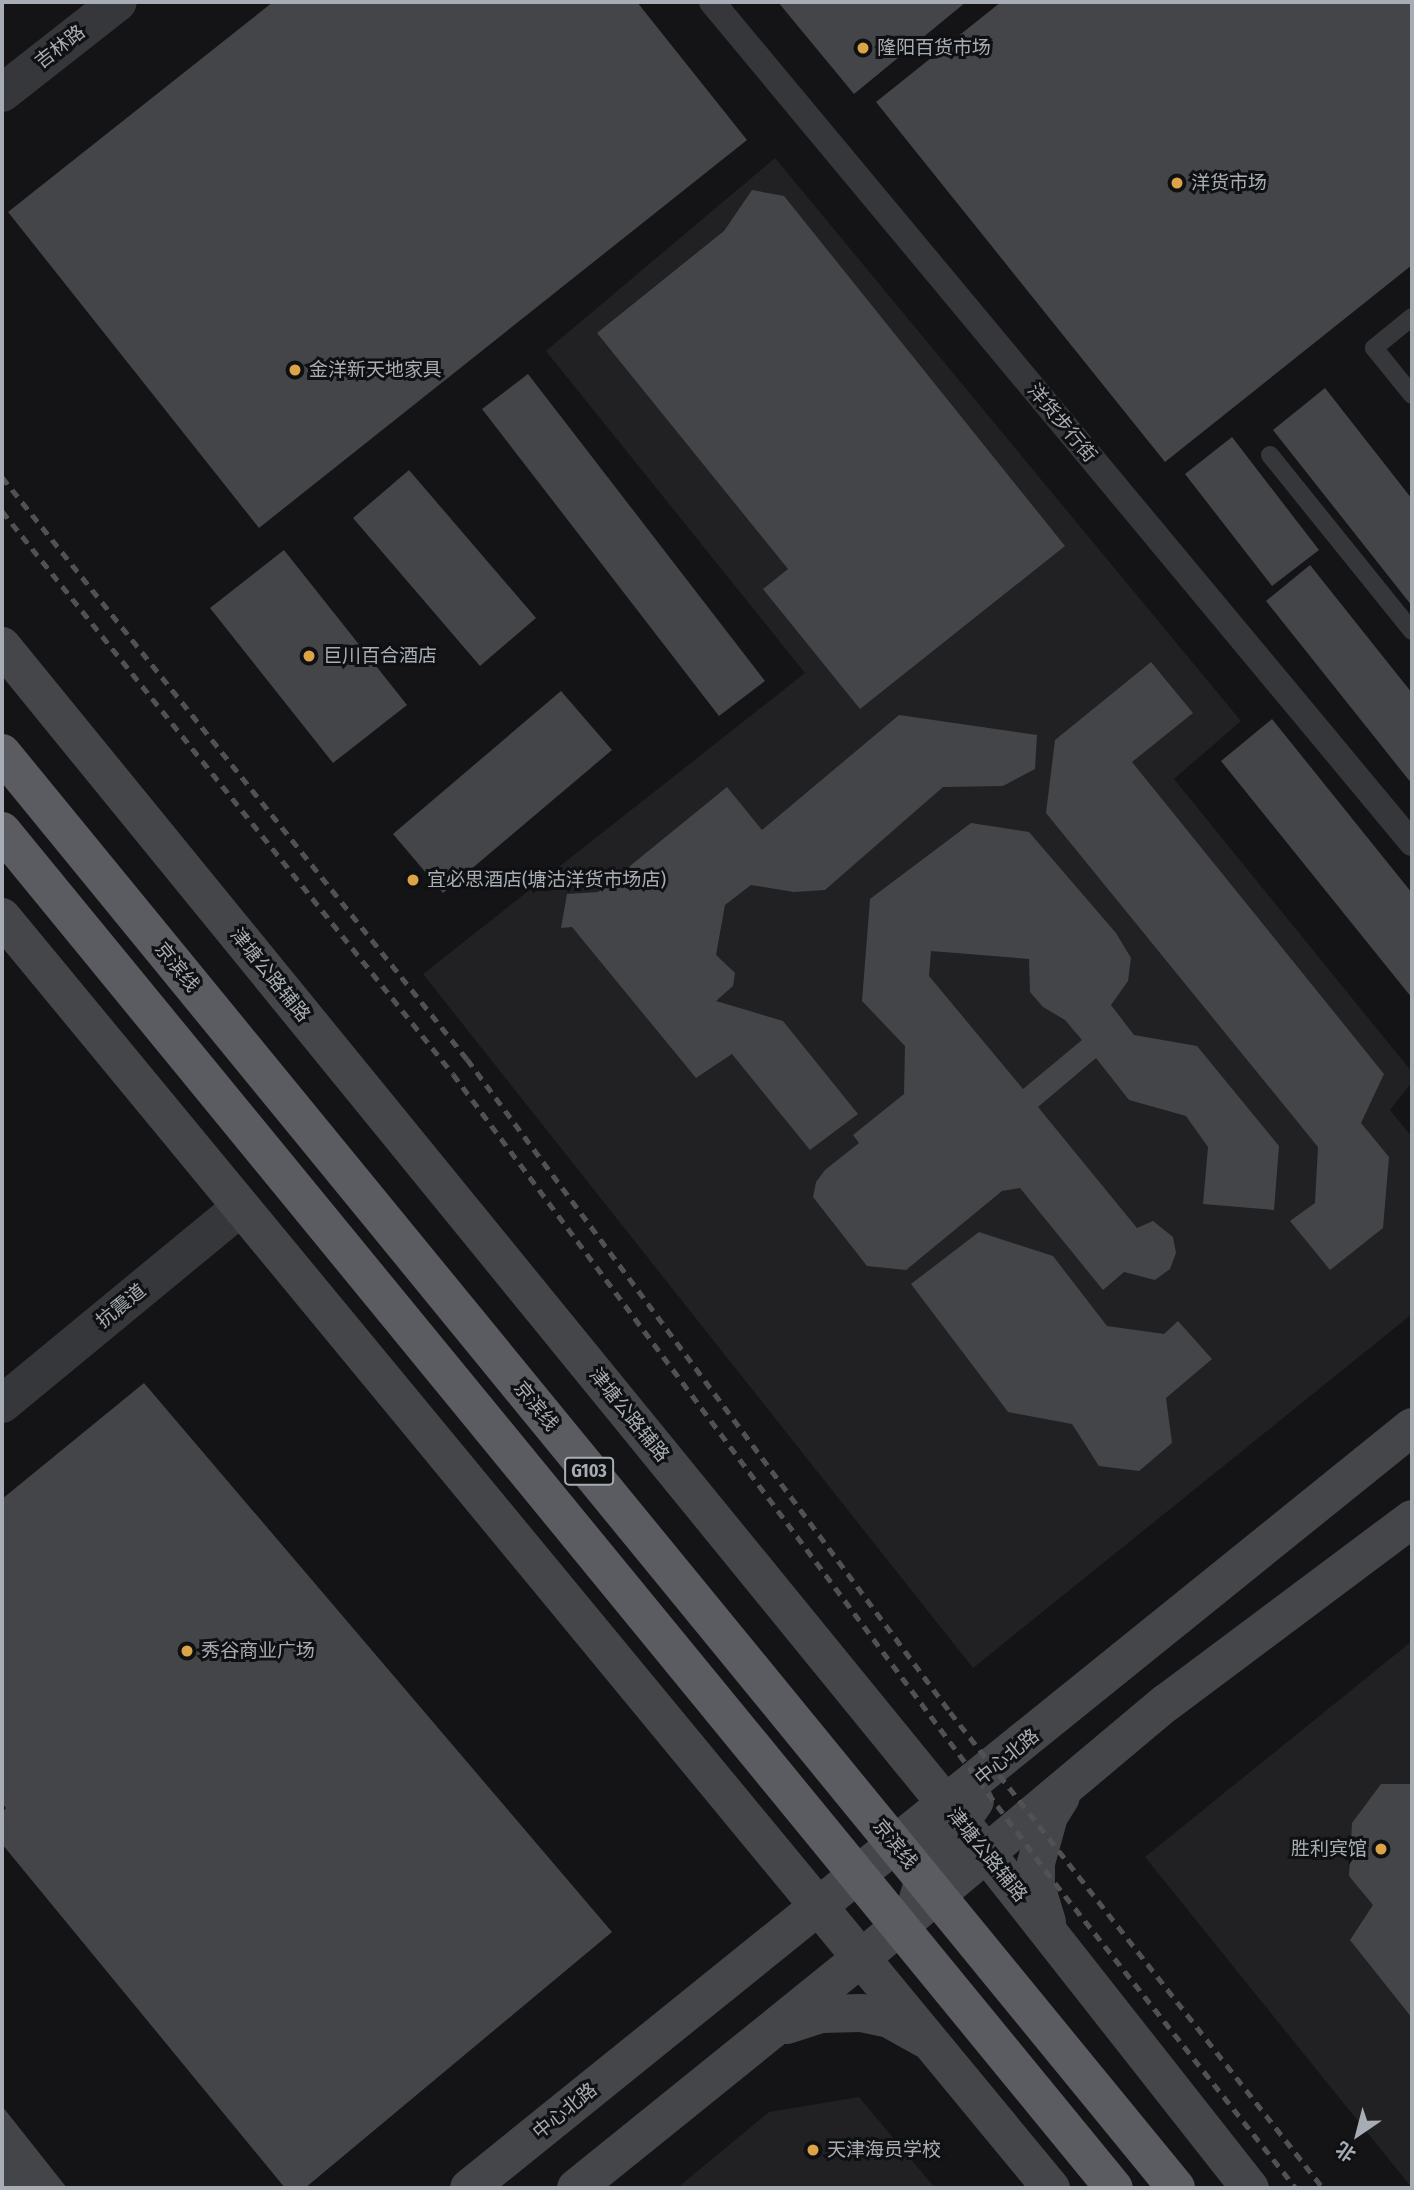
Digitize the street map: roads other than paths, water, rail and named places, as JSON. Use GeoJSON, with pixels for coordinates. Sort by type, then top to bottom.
{"type":"FeatureCollection","features":[{"type":"Feature","properties":{"kind":"highway","name":"京滨线"},"geometry":{"type":"LineString","coordinates":[[2,753],[1176,2188]]}},
{"type":"Feature","properties":{"kind":"highway","name":"G103"},"geometry":{"type":"LineString","coordinates":[[2,831],[1114,2188]]}},
{"type":"Feature","properties":{"kind":"main road","name":"津塘公路辅路"},"geometry":{"type":"LineString","coordinates":[[2,646],[987,1854],[1250,2188]]}},
{"type":"Feature","properties":{"kind":"main road"},"geometry":{"type":"LineString","coordinates":[[2,917],[240,1208],[864,1956],[1051,2188]]}},
{"type":"Feature","properties":{"kind":"main road","name":"中心北路"},"geometry":{"type":"LineString","coordinates":[[469,2188],[821,1905],[953,1813],[1045,1726],[1412,1427]]}},
{"type":"Feature","properties":{"kind":"main road"},"geometry":{"type":"LineString","coordinates":[[576,2188],[914,1915],[1166,1703],[1412,1518]]}},
{"type":"Feature","properties":{"kind":"main road"},"geometry":{"type":"LineString","coordinates":[[1063,1952],[1039,1901],[1036,1863],[1049,1816],[1080,1775]]}},
{"type":"Feature","properties":{"kind":"main road"},"geometry":{"type":"LineString","coordinates":[[946,2056],[920,1984],[914,1915],[927,1869],[953,1813]]}},
{"type":"Feature","properties":{"kind":"main road"},"geometry":{"type":"LineString","coordinates":[[755,2044],[803,2018],[861,2013],[900,2024],[946,2056]]}},
{"type":"Feature","properties":{"kind":"street","name":"吉林路"},"geometry":{"type":"LineString","coordinates":[[2,93],[118,2]]}},
{"type":"Feature","properties":{"kind":"street","name":"洋货步行街"},"geometry":{"type":"LineString","coordinates":[[712,2],[1412,843]]}},
{"type":"Feature","properties":{"kind":"street","name":"抗震道"},"geometry":{"type":"LineString","coordinates":[[2,1404],[240,1208]]}},
{"type":"Feature","properties":{"kind":"lane"},"geometry":{"type":"LineString","coordinates":[[1412,317],[1374,348],[1412,395]]}},
{"type":"Feature","properties":{"kind":"lane"},"geometry":{"type":"LineString","coordinates":[[1270,455],[1412,631]]}},
{"type":"Feature","properties":{"kind":"railway"},"geometry":{"type":"LineString","coordinates":[[2,477],[467,1059],[950,1712],[1323,2188]]}},
{"type":"Feature","properties":{"kind":"railway"},"geometry":{"type":"LineString","coordinates":[[2,511],[453,1074],[1055,1883],[1296,2188]]}},
{"type":"Feature","properties":{"kind":"place","name":"隆阳百货市场"},"geometry":{"type":"Point","coordinates":[863,48]}},
{"type":"Feature","properties":{"kind":"place","name":"洋货市场"},"geometry":{"type":"Point","coordinates":[1177,183]}},
{"type":"Feature","properties":{"kind":"place","name":"金洋新天地家具"},"geometry":{"type":"Point","coordinates":[295,370]}},
{"type":"Feature","properties":{"kind":"place","name":"巨川百合酒店"},"geometry":{"type":"Point","coordinates":[309,656]}},
{"type":"Feature","properties":{"kind":"place","name":"宜必思酒店(塘沽洋货市场店)"},"geometry":{"type":"Point","coordinates":[413,880]}},
{"type":"Feature","properties":{"kind":"place","name":"秀谷商业广场"},"geometry":{"type":"Point","coordinates":[187,1651]}},
{"type":"Feature","properties":{"kind":"place","name":"胜利宾馆"},"geometry":{"type":"Point","coordinates":[1381,1849]}},
{"type":"Feature","properties":{"kind":"place","name":"天津海员学校"},"geometry":{"type":"Point","coordinates":[813,2150]}}]}
